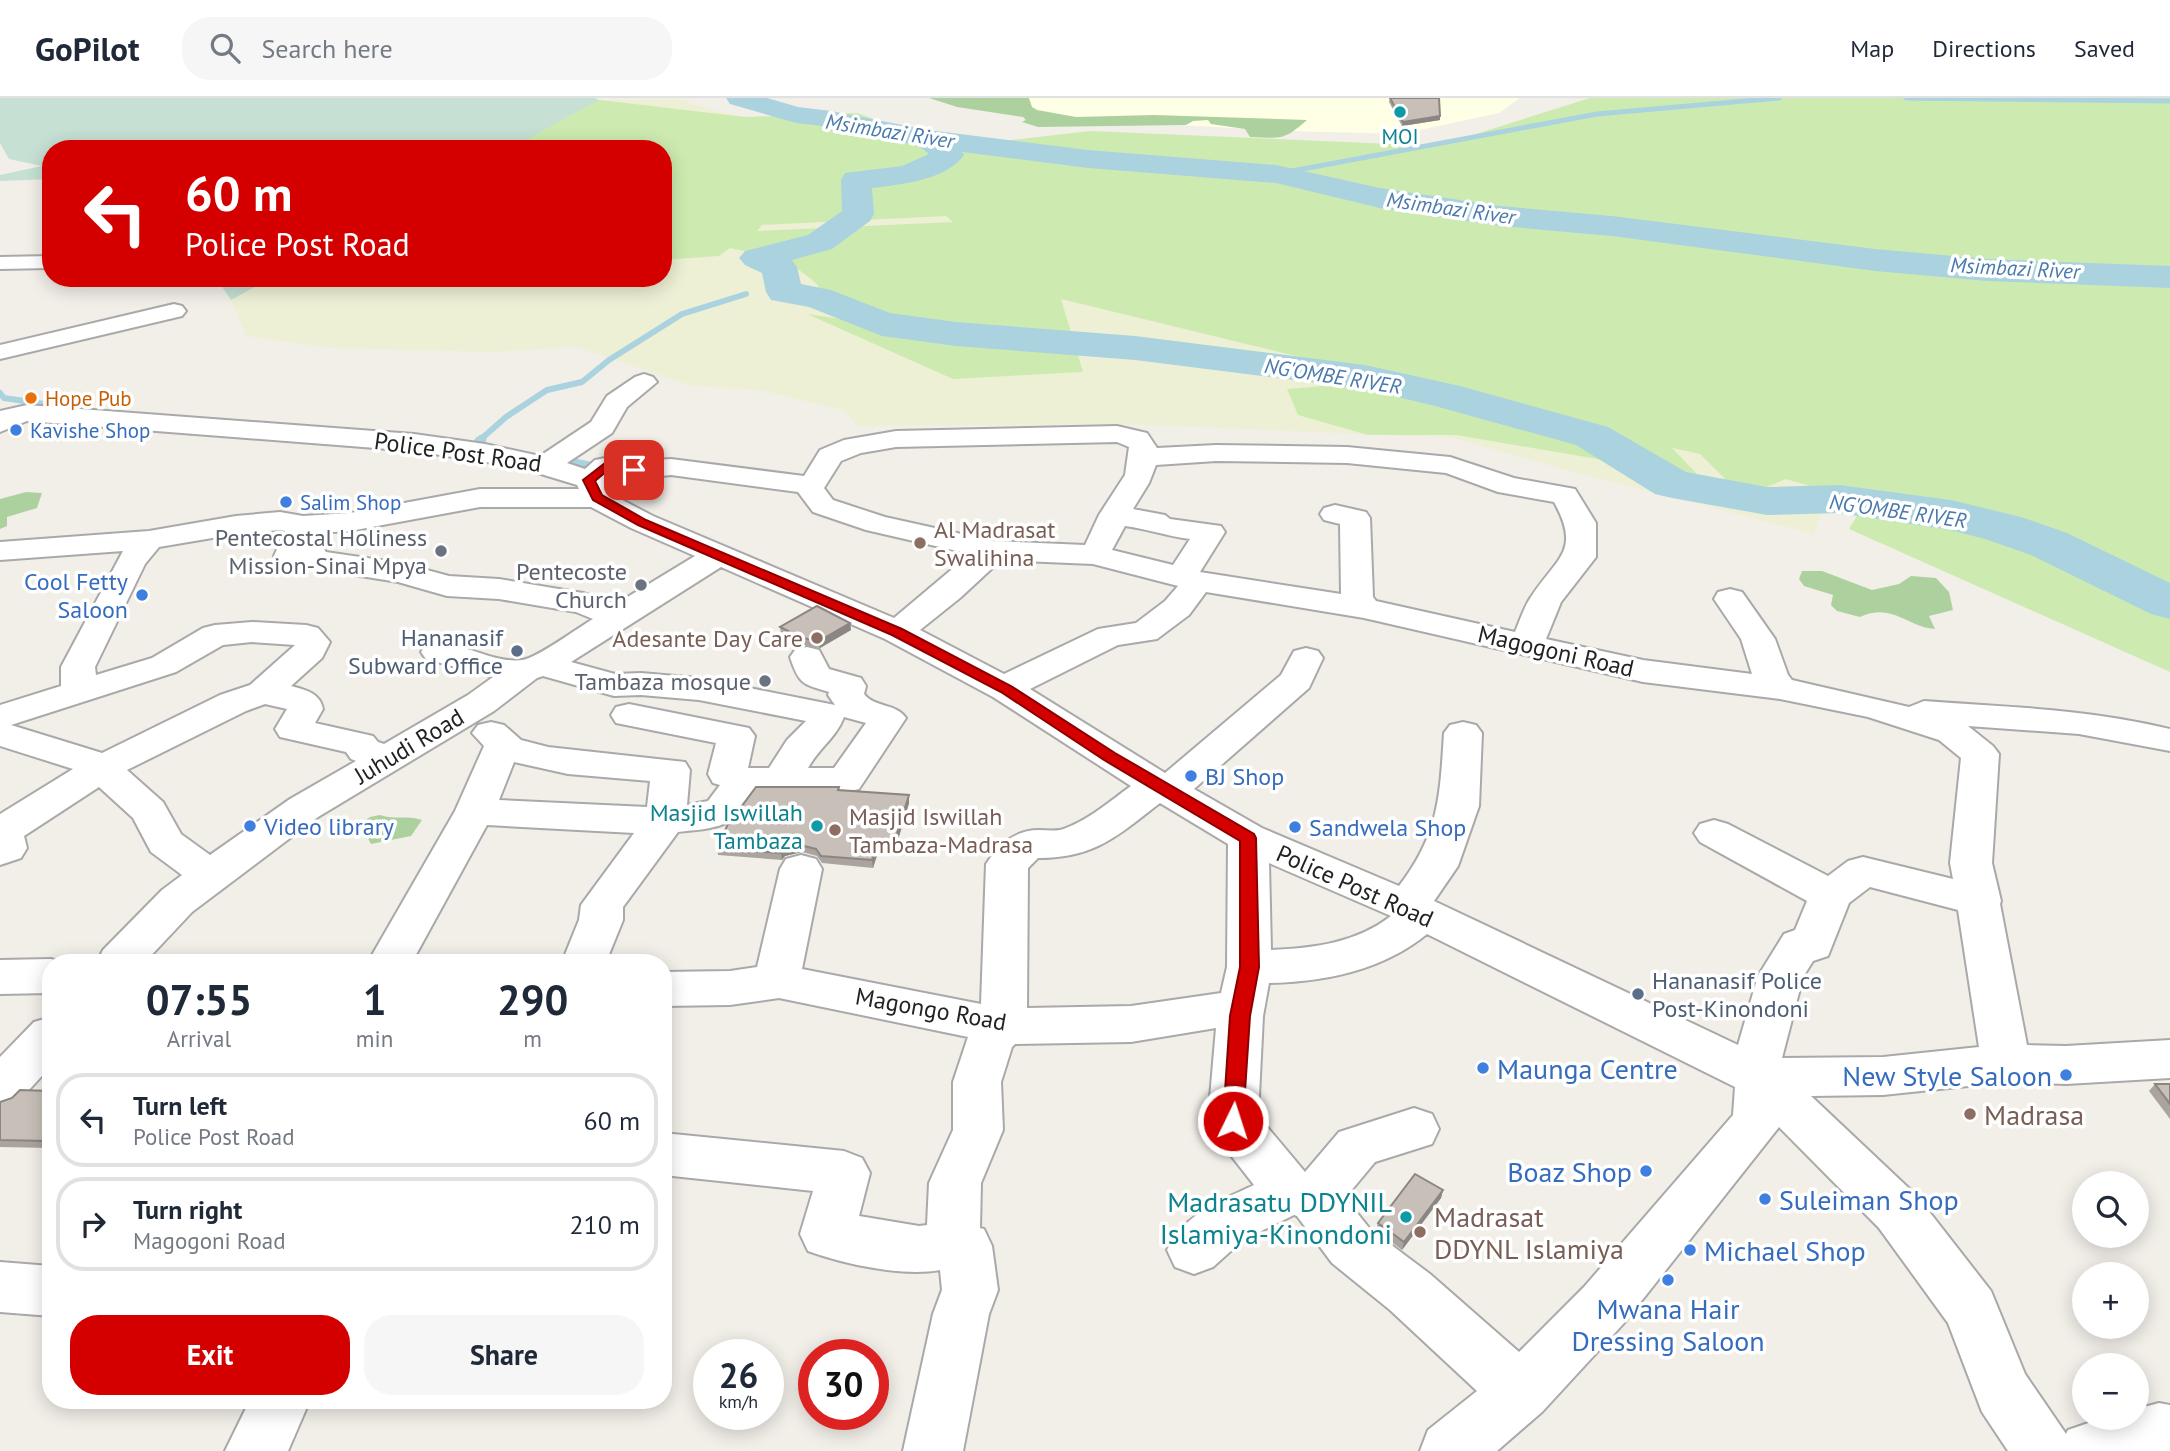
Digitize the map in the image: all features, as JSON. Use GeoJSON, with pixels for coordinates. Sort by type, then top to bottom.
{"type":"FeatureCollection","features":[{"type":"Feature","properties":{"kind":"street"},"geometry":{"type":"LineString","coordinates":[[0,263],[42,262]]}},
{"type":"Feature","properties":{"kind":"street"},"geometry":{"type":"LineString","coordinates":[[0,352],[174,312]]}},
{"type":"Feature","properties":{"kind":"street"},"geometry":{"type":"LineString","coordinates":[[547,464],[601,427],[616,402],[644,382]]}},
{"type":"Feature","properties":{"kind":"street","name":"Police Post Road"},"geometry":{"type":"LineString","coordinates":[[3,412],[401,441],[494,453],[547,464],[593,489],[642,522],[897,632],[1006,689],[1110,757],[1248,838],[1415,911],[1760,1077]]}},
{"type":"Feature","properties":{"kind":"street"},"geometry":{"type":"LineString","coordinates":[[0,575],[12,550],[149,540],[236,525],[280,521],[303,524],[350,522],[480,498],[593,489],[605,466],[634,470],[671,467],[807,485],[816,481],[830,456],[854,446],[896,439],[1117,434],[1137,439],[1143,445],[1144,457],[1136,484],[1114,515],[1102,544],[1093,555]]}},
{"type":"Feature","properties":{"kind":"street"},"geometry":{"type":"LineString","coordinates":[[1144,457],[1216,453],[1347,455],[1450,465],[1508,486],[1561,493],[1568,497],[1570,506],[1581,523],[1580,557],[1545,600],[1527,643]]}},
{"type":"Feature","properties":{"kind":"street","name":"Magogoni Road"},"geometry":{"type":"LineString","coordinates":[[807,485],[823,506],[877,524],[993,550],[1093,555],[1190,578],[1364,608],[1643,671],[1780,688],[1876,708],[1952,732],[1980,754],[1971,863],[1980,901],[2006,1063]]}},
{"type":"Feature","properties":{"kind":"street"},"geometry":{"type":"LineString","coordinates":[[1335,514],[1355,518],[1357,597],[1364,608]]}},
{"type":"Feature","properties":{"kind":"street"},"geometry":{"type":"LineString","coordinates":[[1006,689],[1027,675],[1110,636],[1146,632],[1177,608],[1210,533],[1162,527],[1154,521],[1114,515]]}},
{"type":"Feature","properties":{"kind":"street"},"geometry":{"type":"LineString","coordinates":[[303,524],[290,556],[312,555],[315,560],[401,573],[447,586],[499,589],[583,603],[618,617]]}},
{"type":"Feature","properties":{"kind":"street"},"geometry":{"type":"LineString","coordinates":[[79,692],[78,667],[131,561],[149,540]]}},
{"type":"Feature","properties":{"kind":"street"},"geometry":{"type":"LineString","coordinates":[[897,632],[949,591],[993,550]]}},
{"type":"Feature","properties":{"kind":"street","name":"Juhudi Road"},"geometry":{"type":"LineString","coordinates":[[127,954],[177,901],[304,808],[481,703],[533,668],[719,555]]}},
{"type":"Feature","properties":{"kind":"street"},"geometry":{"type":"LineString","coordinates":[[1730,599],[1758,639],[1771,678],[1780,688]]}},
{"type":"Feature","properties":{"kind":"street"},"geometry":{"type":"LineString","coordinates":[[0,718],[164,665],[215,635],[252,632],[306,635],[313,642],[310,651],[263,693],[233,703],[105,766],[2,831],[7,848],[0,851]]}},
{"type":"Feature","properties":{"kind":"street"},"geometry":{"type":"LineString","coordinates":[[438,652],[493,667],[533,668],[614,685],[635,699],[736,736],[727,774],[743,780],[845,780],[888,719],[857,709],[846,695],[848,686],[814,676],[807,657]]}},
{"type":"Feature","properties":{"kind":"street"},"geometry":{"type":"LineString","coordinates":[[953,1244],[955,1183],[978,1130],[977,1082],[990,1038],[1004,1026],[1007,864],[1028,844],[1067,845],[1097,831],[1146,794],[1178,782],[1296,680],[1306,658]]}},
{"type":"Feature","properties":{"kind":"street"},"geometry":{"type":"LineString","coordinates":[[635,699],[699,689],[827,714],[820,731],[800,748],[782,779]]}},
{"type":"Feature","properties":{"kind":"street"},"geometry":{"type":"LineString","coordinates":[[263,693],[291,697],[304,703],[305,709],[293,729],[360,744],[364,751],[390,757]]}},
{"type":"Feature","properties":{"kind":"street"},"geometry":{"type":"LineString","coordinates":[[596,765],[635,699]]}},
{"type":"Feature","properties":{"kind":"street"},"geometry":{"type":"LineString","coordinates":[[481,703],[484,727],[508,748],[522,753],[596,765],[671,770],[666,821],[602,905],[601,920],[587,954]]}},
{"type":"Feature","properties":{"kind":"street"},"geometry":{"type":"LineString","coordinates":[[1876,708],[2051,719],[2142,732],[2170,740]]}},
{"type":"Feature","properties":{"kind":"street"},"geometry":{"type":"LineString","coordinates":[[1249,967],[1308,967],[1371,950],[1403,933],[1437,866],[1458,806],[1463,733]]}},
{"type":"Feature","properties":{"kind":"street"},"geometry":{"type":"LineString","coordinates":[[0,734],[105,766],[116,784],[149,811],[165,842],[189,862],[213,873]]}},
{"type":"Feature","properties":{"kind":"street"},"geometry":{"type":"LineString","coordinates":[[395,954],[475,811],[498,752],[508,748]]}},
{"type":"Feature","properties":{"kind":"street"},"geometry":{"type":"LineString","coordinates":[[475,811],[666,821],[711,815],[725,809],[743,780]]}},
{"type":"Feature","properties":{"kind":"street"},"geometry":{"type":"LineString","coordinates":[[1714,833],[1830,895]]}},
{"type":"Feature","properties":{"kind":"street"},"geometry":{"type":"LineString","coordinates":[[1248,838],[1249,967],[1240,1016],[1233,1121],[1351,1246],[1410,1292],[1521,1392]]}},
{"type":"Feature","properties":{"kind":"street"},"geometry":{"type":"LineString","coordinates":[[779,981],[780,959],[801,869]]}},
{"type":"Feature","properties":{"kind":"street"},"geometry":{"type":"LineString","coordinates":[[1450,1451],[1521,1392],[1604,1306],[1757,1122],[1760,1077],[1757,1060],[1781,976],[1800,945],[1812,945],[1830,895],[1863,872],[1980,901]]}},
{"type":"Feature","properties":{"kind":"street"},"geometry":{"type":"LineString","coordinates":[[0,977],[42,976]]}},
{"type":"Feature","properties":{"kind":"street","name":"Magongo Road"},"geometry":{"type":"LineString","coordinates":[[672,989],[730,988],[779,981],[1004,1026],[1131,1024],[1219,1010],[1240,1016]]}},
{"type":"Feature","properties":{"kind":"street"},"geometry":{"type":"LineString","coordinates":[[0,1089],[42,1045]]}},
{"type":"Feature","properties":{"kind":"street"},"geometry":{"type":"LineString","coordinates":[[1760,1077],[1883,1076],[2006,1063],[2067,1065],[2170,1059]]}},
{"type":"Feature","properties":{"kind":"street"},"geometry":{"type":"LineString","coordinates":[[1760,1077],[1906,1222],[1971,1309],[2004,1391],[2043,1451]]}},
{"type":"Feature","properties":{"kind":"street"},"geometry":{"type":"LineString","coordinates":[[1194,1250],[1224,1224],[1302,1195],[1357,1147],[1414,1129]]}},
{"type":"Feature","properties":{"kind":"street"},"geometry":{"type":"LineString","coordinates":[[672,1155],[844,1173],[827,1234],[919,1250],[953,1244],[965,1246],[970,1290],[961,1314],[933,1451]]}},
{"type":"Feature","properties":{"kind":"street"},"geometry":{"type":"LineString","coordinates":[[0,1287],[42,1290]]}},
{"type":"Feature","properties":{"kind":"street"},"geometry":{"type":"LineString","coordinates":[[255,1451],[278,1409]]}},
{"type":"Feature","properties":{"kind":"street"},"geometry":{"type":"LineString","coordinates":[[2090,1451],[2159,1433],[2170,1435]]}},
{"type":"Feature","properties":{"kind":"shaded area"},"geometry":{"type":"Polygon","coordinates":[[[0,98],[599,100],[526,140],[42,140],[42,166],[9,159],[0,143],[0,98]]]}},
{"type":"Feature","properties":{"kind":"shaded area"},"geometry":{"type":"Polygon","coordinates":[[[974,98],[1520,98],[1499,113],[1401,134],[1065,119],[974,98]]]}},
{"type":"Feature","properties":{"kind":"shaded area"},"geometry":{"type":"Polygon","coordinates":[[[678,99],[716,111],[859,138],[1899,269],[1814,534],[1454,438],[1120,424],[857,426],[845,411],[760,390],[692,386],[576,347],[492,352],[330,348],[246,336],[231,300],[255,287],[672,287],[672,140],[526,140],[599,100],[678,99]]]}},
{"type":"Feature","properties":{"kind":"shaded area"},"geometry":{"type":"Polygon","coordinates":[[[42,166],[42,179],[0,181],[0,175],[42,166]]]}},
{"type":"Feature","properties":{"kind":"shaded area"},"geometry":{"type":"Polygon","coordinates":[[[222,287],[255,287],[231,300],[222,287]]]}},
{"type":"Feature","properties":{"kind":"green space"},"geometry":{"type":"Polygon","coordinates":[[[508,98],[583,98],[745,117],[857,113],[896,127],[984,143],[1090,131],[1438,146],[1590,98],[2170,98],[2170,672],[1849,529],[1865,502],[1786,479],[1743,497],[1700,454],[1672,448],[1720,498],[1621,463],[1456,435],[1368,435],[1298,415],[1287,389],[1395,380],[1061,299],[1083,372],[953,379],[807,314],[863,322],[833,311],[816,283],[786,260],[730,248],[719,256],[672,259],[672,140],[325,140],[508,98]],[[946,216],[762,225],[757,231],[953,222],[946,216]]]}},
{"type":"Feature","properties":{"kind":"green space"},"geometry":{"type":"Polygon","coordinates":[[[929,98],[1029,98],[1032,107],[1037,110],[1076,117],[1154,115],[1307,120],[1287,135],[1276,138],[1250,137],[1245,129],[1211,124],[1208,120],[1193,121],[1186,125],[1038,127],[1022,122],[1026,120],[1023,117],[957,107],[929,98]]]}},
{"type":"Feature","properties":{"kind":"green space"},"geometry":{"type":"Polygon","coordinates":[[[26,492],[42,493],[37,508],[7,517],[7,526],[0,529],[0,499],[26,492]]]}},
{"type":"Feature","properties":{"kind":"green space"},"geometry":{"type":"Polygon","coordinates":[[[1802,571],[1822,571],[1872,590],[1899,584],[1911,576],[1936,578],[1949,592],[1953,610],[1929,616],[1935,629],[1881,612],[1860,617],[1837,611],[1831,605],[1833,595],[1804,586],[1799,579],[1802,571]]]}},
{"type":"Feature","properties":{"kind":"green space"},"geometry":{"type":"Polygon","coordinates":[[[380,815],[422,820],[411,836],[371,844],[366,835],[355,834],[356,827],[370,817],[380,815]]]}},
{"type":"Feature","properties":{"kind":"building"},"geometry":{"type":"Polygon","coordinates":[[[1390,98],[1439,98],[1440,116],[1403,122],[1390,98]]]}},
{"type":"Feature","properties":{"kind":"building","name":"Adesante Day Care"},"geometry":{"type":"Polygon","coordinates":[[[817,606],[850,623],[819,641],[802,638],[780,627],[817,606]]]}},
{"type":"Feature","properties":{"kind":"building","name":"Masjid Iswillah Tambaza"},"geometry":{"type":"Polygon","coordinates":[[[756,787],[839,787],[838,790],[909,795],[894,843],[878,842],[872,860],[821,856],[816,849],[800,845],[784,849],[781,853],[717,848],[732,815],[756,787]]]}},
{"type":"Feature","properties":{"kind":"building"},"geometry":{"type":"Polygon","coordinates":[[[2155,1084],[2170,1084],[2170,1104],[2155,1084]]]}},
{"type":"Feature","properties":{"kind":"building"},"geometry":{"type":"Polygon","coordinates":[[[20,1090],[42,1091],[42,1141],[0,1140],[0,1102],[12,1098],[20,1090]]]}},
{"type":"Feature","properties":{"kind":"building","name":"Madrasatu DDYNIL Islamiya-Kinondoni"},"geometry":{"type":"Polygon","coordinates":[[[1415,1174],[1443,1190],[1404,1242],[1378,1223],[1415,1174]]]}},
{"type":"Feature","properties":{"kind":"waterway","name":"Msimbazi River"},"geometry":{"type":"LineString","coordinates":[[739,98],[796,115],[831,119],[928,139]]}},
{"type":"Feature","properties":{"kind":"waterway"},"geometry":{"type":"LineString","coordinates":[[1276,174],[1597,114],[1779,98]]}},
{"type":"Feature","properties":{"kind":"waterway"},"geometry":{"type":"LineString","coordinates":[[1906,98],[2170,101]]}},
{"type":"Feature","properties":{"kind":"waterway","name":"Msimbazi River"},"geometry":{"type":"LineString","coordinates":[[928,139],[1088,159],[1276,174],[1380,198],[1500,216],[1612,226],[1875,260],[1987,270],[2170,277]]}},
{"type":"Feature","properties":{"kind":"waterway","name":"NG'OMBE RIVER"},"geometry":{"type":"LineString","coordinates":[[928,139],[949,155],[909,175],[856,180],[858,214],[820,242],[757,258],[779,267],[784,292],[818,298],[882,324],[956,334],[1135,348],[1365,377],[1445,395],[1592,436],[1672,484],[1767,501],[1839,499],[1951,515],[2003,528],[2049,544],[2170,603]]}},
{"type":"Feature","properties":{"kind":"waterway"},"geometry":{"type":"LineString","coordinates":[[480,440],[506,417],[547,390],[582,382],[609,360],[682,314],[746,294]]}},
{"type":"Feature","properties":{"kind":"waterway"},"geometry":{"type":"LineString","coordinates":[[0,393],[4,398],[92,411]]}},
{"type":"Feature","properties":{"kind":"waterway"},"geometry":{"type":"LineString","coordinates":[[481,445],[479,441],[482,439]]}},
{"type":"Feature","properties":{"kind":"waterway"},"geometry":{"type":"LineString","coordinates":[[559,460],[594,467]]}},
{"type":"Feature","properties":{"kind":"place","name":"MOI"},"geometry":{"type":"Point","coordinates":[1400,112]}},
{"type":"Feature","properties":{"kind":"place","name":"Hope Pub"},"geometry":{"type":"Point","coordinates":[31,398]}},
{"type":"Feature","properties":{"kind":"place","name":"Kavishe Shop"},"geometry":{"type":"Point","coordinates":[16,430]}},
{"type":"Feature","properties":{"kind":"place","name":"Salim Shop"},"geometry":{"type":"Point","coordinates":[286,502]}},
{"type":"Feature","properties":{"kind":"place","name":"Al Madrasat Swalihina"},"geometry":{"type":"Point","coordinates":[920,543]}},
{"type":"Feature","properties":{"kind":"place","name":"Pentecostal Holiness Mission-Sinai Mpya"},"geometry":{"type":"Point","coordinates":[441,551]}},
{"type":"Feature","properties":{"kind":"place","name":"Pentecoste Church"},"geometry":{"type":"Point","coordinates":[641,585]}},
{"type":"Feature","properties":{"kind":"place","name":"Cool Fetty Saloon"},"geometry":{"type":"Point","coordinates":[142,595]}},
{"type":"Feature","properties":{"kind":"place","name":"Adesante Day Care"},"geometry":{"type":"Point","coordinates":[817,638]}},
{"type":"Feature","properties":{"kind":"place","name":"Hananasif Subward Office"},"geometry":{"type":"Point","coordinates":[517,651]}},
{"type":"Feature","properties":{"kind":"place","name":"Tambaza mosque"},"geometry":{"type":"Point","coordinates":[765,681]}},
{"type":"Feature","properties":{"kind":"place","name":"BJ Shop"},"geometry":{"type":"Point","coordinates":[1191,776]}},
{"type":"Feature","properties":{"kind":"place","name":"Video library"},"geometry":{"type":"Point","coordinates":[250,826]}},
{"type":"Feature","properties":{"kind":"place","name":"Masjid Iswillah Tambaza"},"geometry":{"type":"Point","coordinates":[817,826]}},
{"type":"Feature","properties":{"kind":"place","name":"Sandwela Shop"},"geometry":{"type":"Point","coordinates":[1295,827]}},
{"type":"Feature","properties":{"kind":"place","name":"Masjid Iswillah Tambaza-Madrasa"},"geometry":{"type":"Point","coordinates":[835,830]}},
{"type":"Feature","properties":{"kind":"place","name":"Hananasif Police Post-Kinondoni"},"geometry":{"type":"Point","coordinates":[1638,994]}},
{"type":"Feature","properties":{"kind":"place","name":"Maunga Centre"},"geometry":{"type":"Point","coordinates":[1483,1068]}},
{"type":"Feature","properties":{"kind":"place","name":"New Style Saloon"},"geometry":{"type":"Point","coordinates":[2066,1075]}},
{"type":"Feature","properties":{"kind":"place","name":"Madrasa"},"geometry":{"type":"Point","coordinates":[1970,1114]}},
{"type":"Feature","properties":{"kind":"place","name":"Boaz Shop"},"geometry":{"type":"Point","coordinates":[1646,1171]}},
{"type":"Feature","properties":{"kind":"place","name":"Suleiman Shop"},"geometry":{"type":"Point","coordinates":[1765,1199]}},
{"type":"Feature","properties":{"kind":"place","name":"Madrasatu DDYNIL Islamiya-Kinondoni"},"geometry":{"type":"Point","coordinates":[1406,1217]}},
{"type":"Feature","properties":{"kind":"place","name":"Madrasat DDYNL Islamiya"},"geometry":{"type":"Point","coordinates":[1420,1232]}},
{"type":"Feature","properties":{"kind":"place","name":"Michael Shop"},"geometry":{"type":"Point","coordinates":[1690,1250]}},
{"type":"Feature","properties":{"kind":"place","name":"Mwana Hair Dressing Saloon"},"geometry":{"type":"Point","coordinates":[1668,1280]}},
{"type":"Feature","properties":{"kind":"route"},"geometry":{"type":"LineString","coordinates":[[634,470],[605,466],[589,480],[597,498],[642,522],[897,632],[1006,689],[1110,757],[1248,838],[1249,967],[1240,1016],[1233,1121]]}}]}
